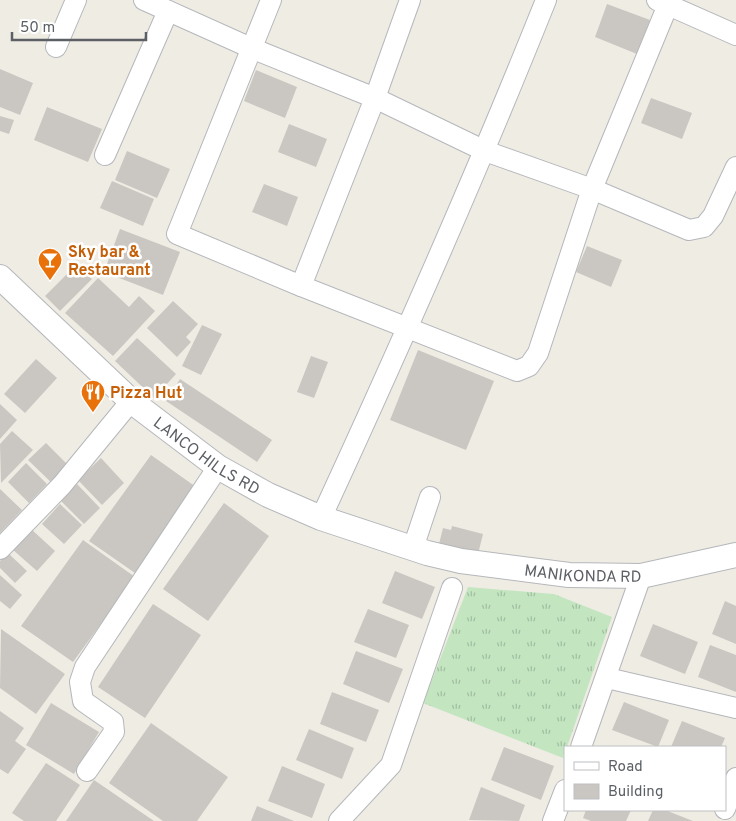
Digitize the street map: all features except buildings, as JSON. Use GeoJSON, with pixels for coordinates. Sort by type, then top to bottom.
{"type":"FeatureCollection","features":[{"type":"Feature","properties":{"kind":"street"},"geometry":{"type":"LineString","coordinates":[[56,47],[76,0]]}},
{"type":"Feature","properties":{"kind":"street"},"geometry":{"type":"LineString","coordinates":[[144,0],[251,48],[375,98],[485,151],[592,189],[689,230],[704,227],[713,216],[736,167]]}},
{"type":"Feature","properties":{"kind":"street"},"geometry":{"type":"LineString","coordinates":[[271,0],[177,234],[301,286],[517,371],[529,366],[538,353],[592,189],[665,2],[736,35]]}},
{"type":"Feature","properties":{"kind":"street"},"geometry":{"type":"LineString","coordinates":[[301,286],[375,98],[410,0]]}},
{"type":"Feature","properties":{"kind":"street"},"geometry":{"type":"LineString","coordinates":[[320,518],[408,329],[485,151],[546,0]]}},
{"type":"Feature","properties":{"kind":"street"},"geometry":{"type":"LineString","coordinates":[[105,155],[168,11]]}},
{"type":"Feature","properties":{"kind":"street","name":"LANCO HILLS RD"},"geometry":{"type":"LineString","coordinates":[[0,277],[131,401],[218,467],[268,495],[320,518],[420,551]]}},
{"type":"Feature","properties":{"kind":"street"},"geometry":{"type":"LineString","coordinates":[[0,549],[62,486],[131,401]]}},
{"type":"Feature","properties":{"kind":"street"},"geometry":{"type":"LineString","coordinates":[[87,771],[114,732],[113,722],[83,701],[80,682],[85,667],[218,467]]}},
{"type":"Feature","properties":{"kind":"street"},"geometry":{"type":"LineString","coordinates":[[420,551],[430,497]]}},
{"type":"Feature","properties":{"kind":"street","name":"MANIKONDA RD"},"geometry":{"type":"LineString","coordinates":[[420,551],[461,561],[569,575],[632,577],[736,555]]}},
{"type":"Feature","properties":{"kind":"street"},"geometry":{"type":"LineString","coordinates":[[581,746],[607,678],[632,577]]}},
{"type":"Feature","properties":{"kind":"street"},"geometry":{"type":"LineString","coordinates":[[339,821],[390,765],[452,588]]}},
{"type":"Feature","properties":{"kind":"street"},"geometry":{"type":"LineString","coordinates":[[607,678],[736,708]]}},
{"type":"Feature","properties":{"kind":"street"},"geometry":{"type":"LineString","coordinates":[[726,806],[736,778]]}},
{"type":"Feature","properties":{"kind":"street"},"geometry":{"type":"LineString","coordinates":[[553,821],[564,793]]}},
{"type":"Feature","properties":{"kind":"green space"},"geometry":{"type":"Polygon","coordinates":[[[468,587],[554,594],[612,617],[567,746],[564,746],[563,758],[423,703],[468,587]]]}},
{"type":"Feature","properties":{"kind":"place","name":"Sky bar & Restaurant"},"geometry":{"type":"Point","coordinates":[50,281]}},
{"type":"Feature","properties":{"kind":"place","name":"Pizza Hut"},"geometry":{"type":"Point","coordinates":[93,413]}}]}
